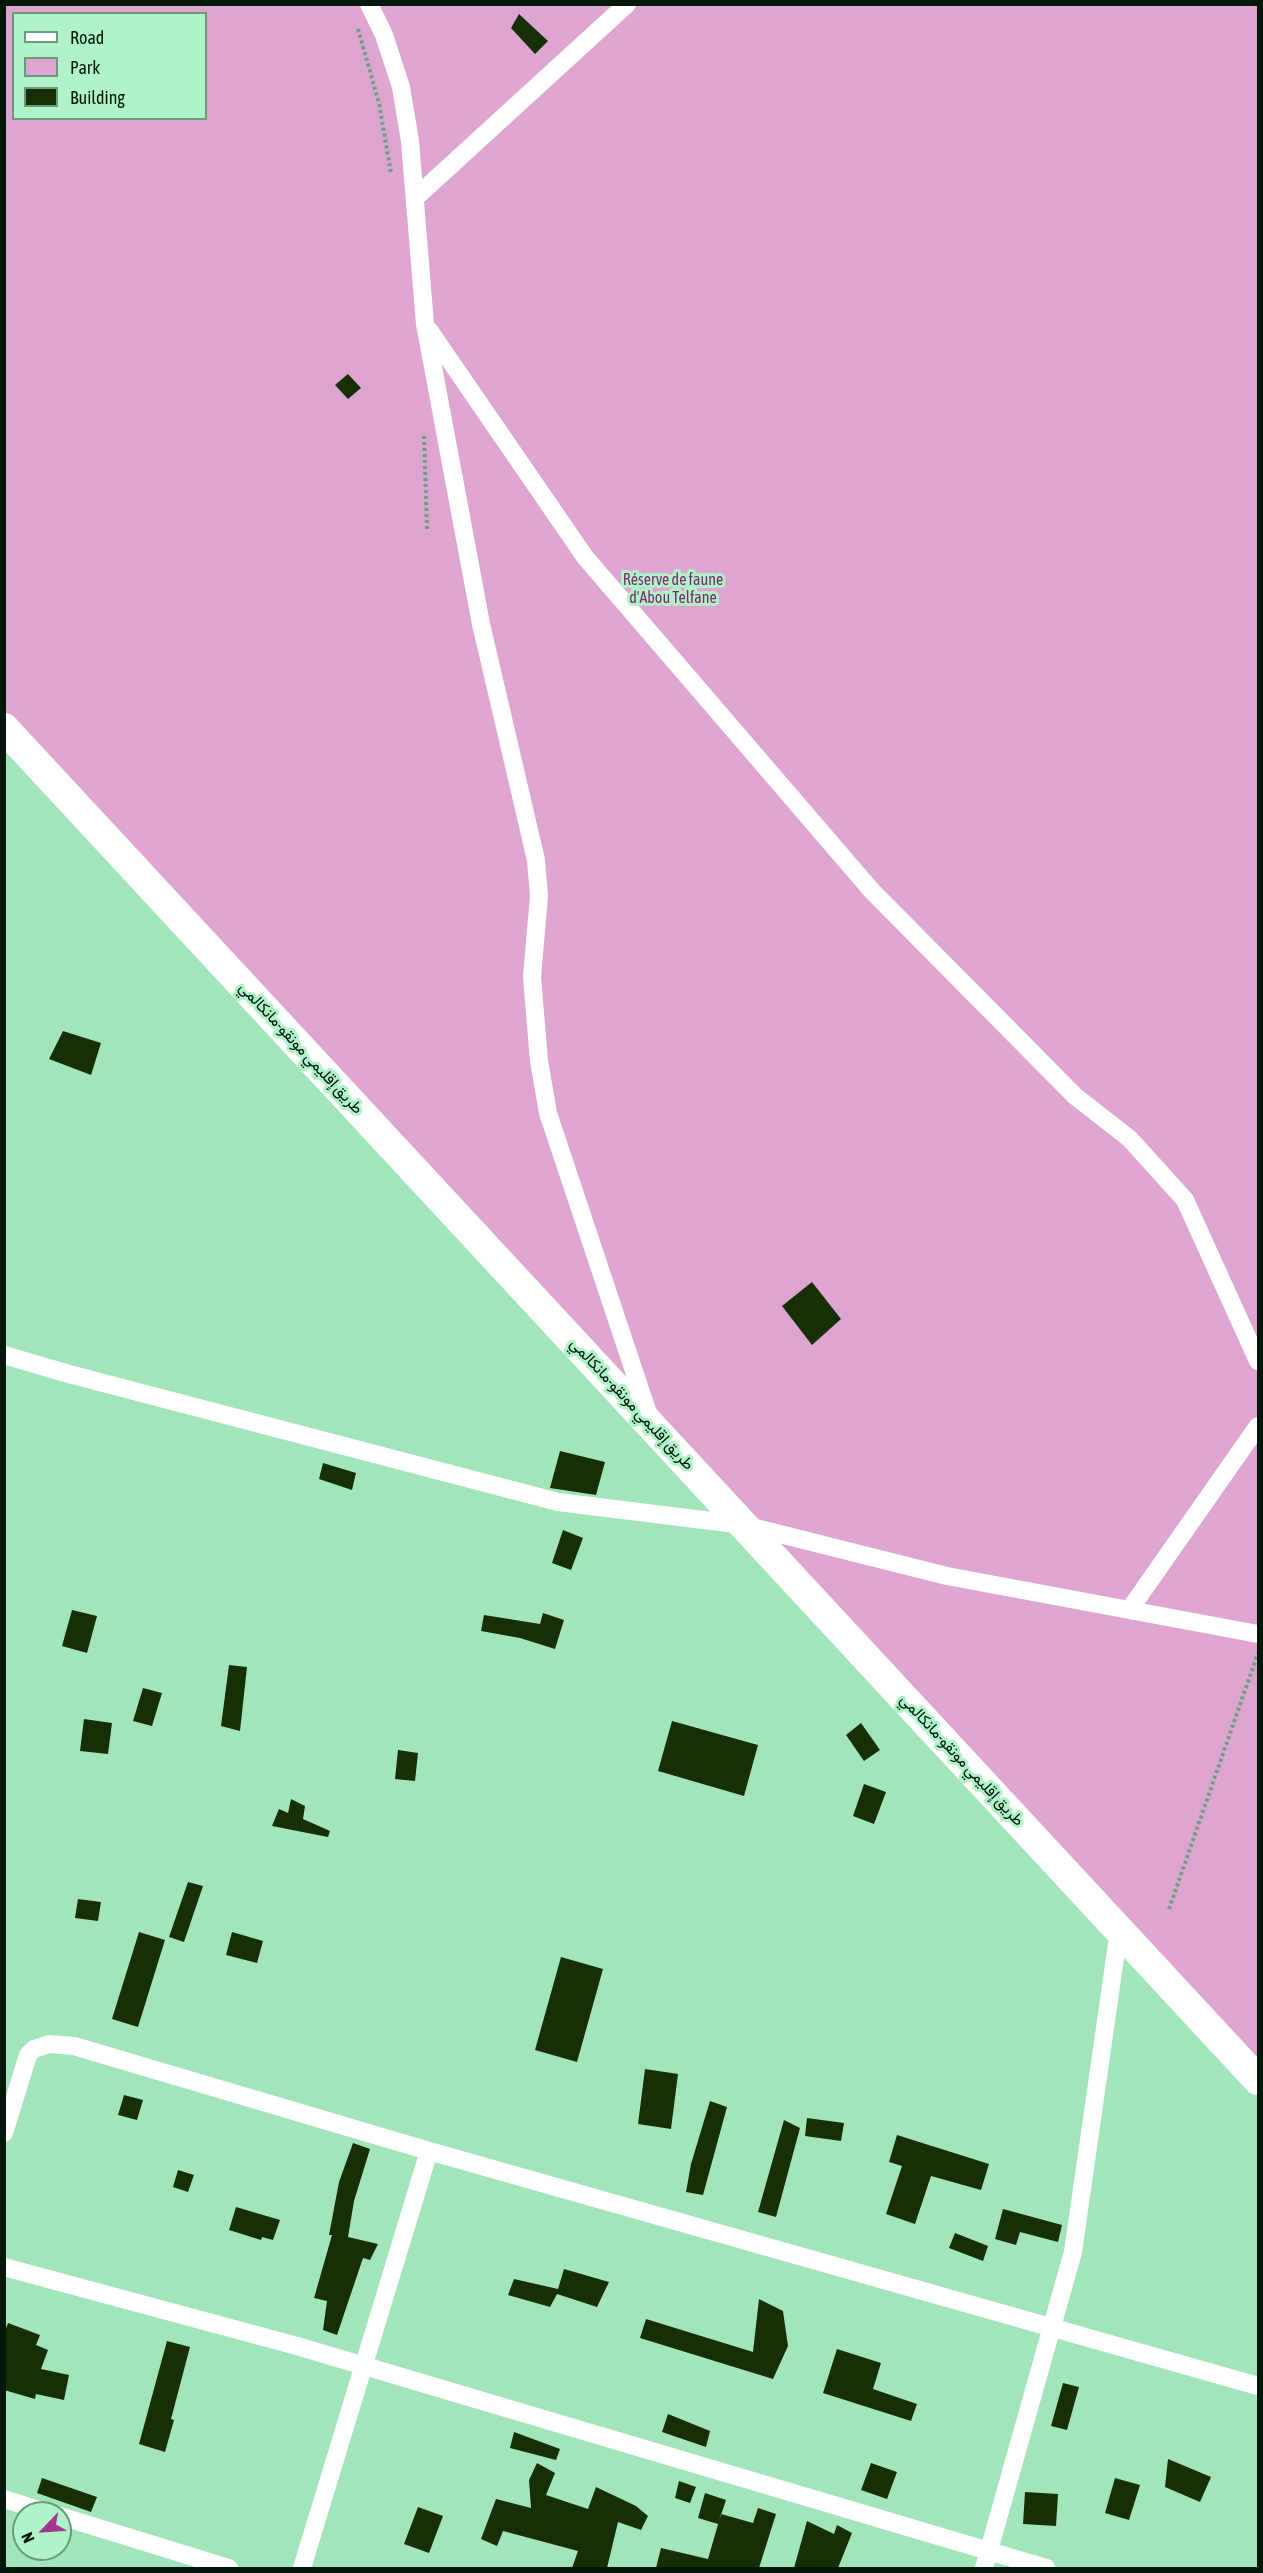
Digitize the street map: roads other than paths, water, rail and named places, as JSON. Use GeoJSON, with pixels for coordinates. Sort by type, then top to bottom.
{"type":"FeatureCollection","features":[{"type":"Feature","properties":{"kind":"highway","name":"طريق إقليمي مونقو-مانكالمي"},"geometry":{"type":"LineString","coordinates":[[4,728],[1258,2080]]}},
{"type":"Feature","properties":{"kind":"street"},"geometry":{"type":"LineString","coordinates":[[369,4],[384,35],[401,87],[411,141],[425,324],[481,624],[536,860],[538,896],[532,978],[539,1061],[548,1113],[653,1426]]}},
{"type":"Feature","properties":{"kind":"street"},"geometry":{"type":"LineString","coordinates":[[415,198],[627,4]]}},
{"type":"Feature","properties":{"kind":"street"},"geometry":{"type":"LineString","coordinates":[[425,324],[585,557],[872,891],[1075,1096],[1130,1139],[1185,1200],[1258,1361]]}},
{"type":"Feature","properties":{"kind":"street"},"geometry":{"type":"LineString","coordinates":[[4,1355],[558,1502],[744,1525],[947,1576],[1258,1634]]}},
{"type":"Feature","properties":{"kind":"street"},"geometry":{"type":"LineString","coordinates":[[1130,1610],[1258,1426]]}},
{"type":"Feature","properties":{"kind":"street"},"geometry":{"type":"LineString","coordinates":[[986,2560],[1073,2252],[1119,1930]]}},
{"type":"Feature","properties":{"kind":"street"},"geometry":{"type":"LineString","coordinates":[[4,2133],[25,2060],[34,2049],[49,2043],[74,2046],[429,2151],[1258,2386]]}},
{"type":"Feature","properties":{"kind":"street"},"geometry":{"type":"LineString","coordinates":[[302,2568],[429,2151]]}},
{"type":"Feature","properties":{"kind":"street"},"geometry":{"type":"LineString","coordinates":[[4,2267],[364,2365],[986,2560],[1046,2568]]}},
{"type":"Feature","properties":{"kind":"street"},"geometry":{"type":"LineString","coordinates":[[72,2520],[229,2568]]}},
{"type":"Feature","properties":{"kind":"park label","name":"Réserve de faune d'Abou Telfane"},"geometry":{"type":"Point","coordinates":[673,589]}}]}
